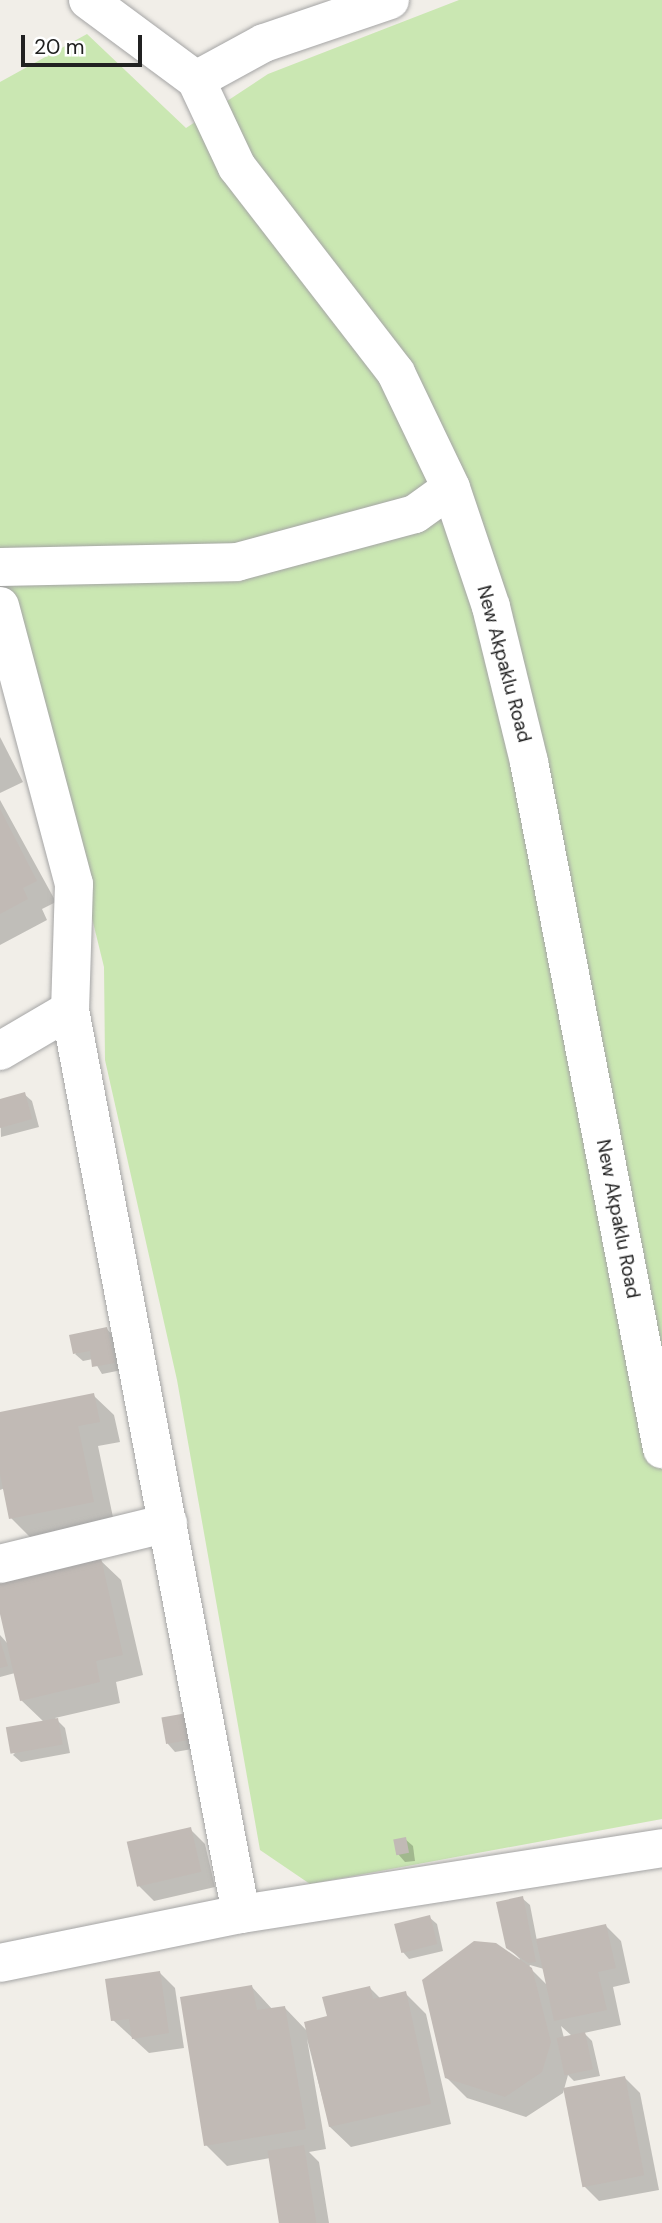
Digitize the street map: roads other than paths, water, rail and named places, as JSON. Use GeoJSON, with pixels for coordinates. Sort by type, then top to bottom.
{"type":"FeatureCollection","features":[{"type":"Feature","properties":{"kind":"street","name":"New Akpaklu Road"},"geometry":{"type":"LineString","coordinates":[[88,0],[196,80],[237,167],[396,373],[451,488],[491,607],[529,762],[662,1449]]}},
{"type":"Feature","properties":{"kind":"street"},"geometry":{"type":"LineString","coordinates":[[196,80],[264,43],[390,0]]}},
{"type":"Feature","properties":{"kind":"street"},"geometry":{"type":"LineString","coordinates":[[0,567],[237,562],[415,514],[451,488]]}},
{"type":"Feature","properties":{"kind":"street"},"geometry":{"type":"LineString","coordinates":[[0,606],[74,884],[70,1010],[242,1913]]}},
{"type":"Feature","properties":{"kind":"street"},"geometry":{"type":"LineString","coordinates":[[0,1051],[70,1010]]}},
{"type":"Feature","properties":{"kind":"street"},"geometry":{"type":"LineString","coordinates":[[0,1564],[168,1523]]}},
{"type":"Feature","properties":{"kind":"street"},"geometry":{"type":"LineString","coordinates":[[0,1963],[242,1913],[662,1848]]}}]}
